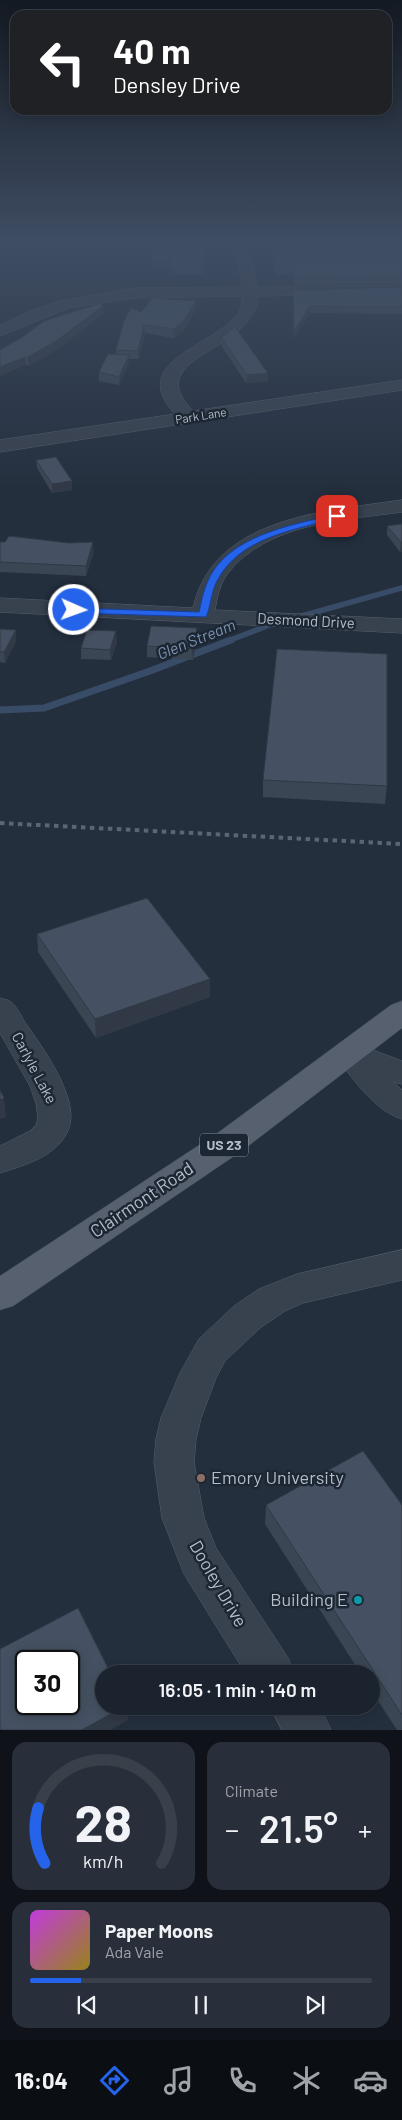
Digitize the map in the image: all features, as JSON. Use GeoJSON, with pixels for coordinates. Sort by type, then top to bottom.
{"type":"FeatureCollection","features":[{"type":"Feature","properties":{"kind":"main road","name":"Clairmont Road"},"geometry":{"type":"LineString","coordinates":[[0,1295],[231,1141],[402,1012]]}},
{"type":"Feature","properties":{"kind":"street"},"geometry":{"type":"LineString","coordinates":[[189,418],[170,396],[169,384],[172,372],[179,363],[234,327]]}},
{"type":"Feature","properties":{"kind":"street","name":"Park Lane"},"geometry":{"type":"LineString","coordinates":[[0,446],[402,385]]}},
{"type":"Feature","properties":{"kind":"street"},"geometry":{"type":"LineString","coordinates":[[202,615],[208,589],[218,570],[231,556],[254,541],[278,531],[312,521],[402,506]]}},
{"type":"Feature","properties":{"kind":"street","name":"Desmond Drive"},"geometry":{"type":"LineString","coordinates":[[0,605],[38,609],[202,615],[402,626]]}},
{"type":"Feature","properties":{"kind":"street","name":"Carlyle Lake"},"geometry":{"type":"LineString","coordinates":[[0,1009],[30,1054],[52,1096],[56,1111],[53,1128],[38,1144],[0,1160]]}},
{"type":"Feature","properties":{"kind":"street"},"geometry":{"type":"LineString","coordinates":[[349,1052],[402,1073]]}},
{"type":"Feature","properties":{"kind":"street"},"geometry":{"type":"LineString","coordinates":[[349,1052],[385,1094],[402,1107]]}},
{"type":"Feature","properties":{"kind":"street","name":"Dooley Drive"},"geometry":{"type":"LineString","coordinates":[[266,1665],[199,1560],[183,1518],[174,1462],[176,1439],[181,1418],[195,1381],[212,1350],[247,1317],[272,1300],[296,1289],[320,1282],[402,1265]]}},
{"type":"Feature","properties":{"kind":"building"},"geometry":{"type":"Polygon","coordinates":[[[36,327],[75,327],[56,341],[28,357],[0,367],[0,350],[36,327]]]}},
{"type":"Feature","properties":{"kind":"building"},"geometry":{"type":"Polygon","coordinates":[[[122,327],[144,327],[138,351],[116,350],[122,327]]]}},
{"type":"Feature","properties":{"kind":"building"},"geometry":{"type":"Polygon","coordinates":[[[157,327],[177,327],[174,329],[157,327]]]}},
{"type":"Feature","properties":{"kind":"building"},"geometry":{"type":"Polygon","coordinates":[[[235,327],[268,373],[247,375],[221,337],[235,327]]]}},
{"type":"Feature","properties":{"kind":"building"},"geometry":{"type":"Polygon","coordinates":[[[108,354],[129,355],[119,377],[99,372],[108,354]]]}},
{"type":"Feature","properties":{"kind":"building"},"geometry":{"type":"Polygon","coordinates":[[[56,457],[72,481],[52,484],[36,460],[56,457]]]}},
{"type":"Feature","properties":{"kind":"building"},"geometry":{"type":"Polygon","coordinates":[[[402,524],[402,542],[401,542],[387,526],[402,524]]]}},
{"type":"Feature","properties":{"kind":"building"},"geometry":{"type":"Polygon","coordinates":[[[9,536],[69,543],[93,542],[86,566],[0,562],[0,542],[5,542],[9,536]]]}},
{"type":"Feature","properties":{"kind":"building"},"geometry":{"type":"Polygon","coordinates":[[[151,626],[197,628],[192,649],[147,646],[151,626]]]}},
{"type":"Feature","properties":{"kind":"building"},"geometry":{"type":"Polygon","coordinates":[[[0,629],[16,630],[4,652],[0,652],[0,629]]]}},
{"type":"Feature","properties":{"kind":"building"},"geometry":{"type":"Polygon","coordinates":[[[87,630],[116,631],[110,650],[81,648],[87,630]]]}},
{"type":"Feature","properties":{"kind":"building"},"geometry":{"type":"Polygon","coordinates":[[[277,649],[387,654],[387,786],[263,780],[277,649]]]}},
{"type":"Feature","properties":{"kind":"building"},"geometry":{"type":"Polygon","coordinates":[[[147,898],[210,979],[95,1019],[37,934],[147,898]]]}},
{"type":"Feature","properties":{"kind":"building"},"geometry":{"type":"Polygon","coordinates":[[[0,1090],[4,1098],[0,1100],[0,1090]]]}},
{"type":"Feature","properties":{"kind":"building","name":"Building E"},"geometry":{"type":"Polygon","coordinates":[[[363,1451],[402,1505],[402,1715],[380,1681],[380,1665],[370,1665],[266,1505],[363,1451]]]}},
{"type":"Feature","properties":{"kind":"building"},"geometry":{"type":"Polygon","coordinates":[[[78,1608],[106,1665],[95,1665],[95,1715],[109,1715],[82,1730],[0,1730],[0,1649],[78,1608]]]}},
{"type":"Feature","properties":{"kind":"waterway","name":"Glen Stream"},"geometry":{"type":"LineString","coordinates":[[298,617],[402,588]]}},
{"type":"Feature","properties":{"kind":"waterway","name":"Glen Stream"},"geometry":{"type":"LineString","coordinates":[[228,641],[275,623]]}},
{"type":"Feature","properties":{"kind":"waterway","name":"Glen Stream"},"geometry":{"type":"LineString","coordinates":[[0,710],[44,708],[231,640]]}},
{"type":"Feature","properties":{"kind":"railway"},"geometry":{"type":"LineString","coordinates":[[0,823],[402,844]]}},
{"type":"Feature","properties":{"kind":"place","name":"Emory University"},"geometry":{"type":"Point","coordinates":[201,1478]}},
{"type":"Feature","properties":{"kind":"place","name":"Building E"},"geometry":{"type":"Point","coordinates":[358,1600]}},
{"type":"Feature","properties":{"kind":"route"},"geometry":{"type":"LineString","coordinates":[[74,610],[202,615],[211,582],[218,570],[231,556],[266,535],[292,526],[337,516]]}}]}
